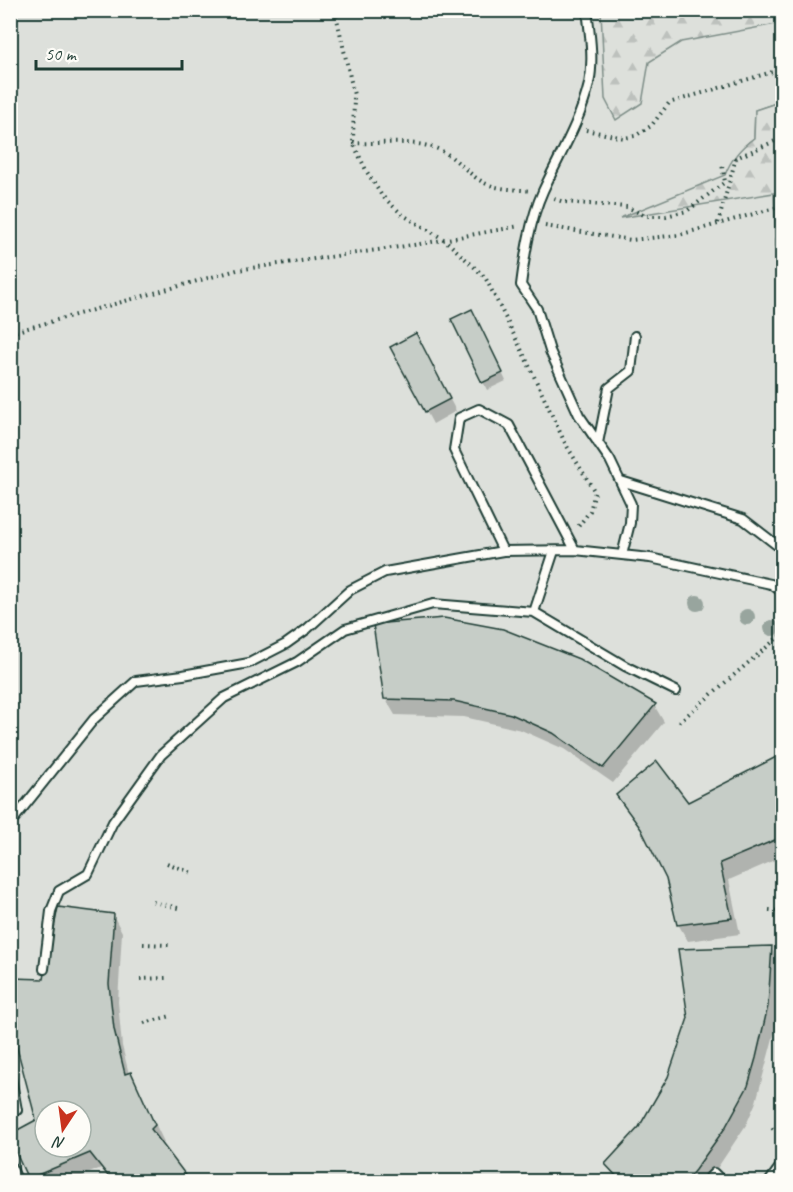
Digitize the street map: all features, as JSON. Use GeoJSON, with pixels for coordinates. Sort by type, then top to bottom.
{"type":"FeatureCollection","features":[{"type":"Feature","properties":{"kind":"lane"},"geometry":{"type":"LineString","coordinates":[[587,10],[592,54],[589,84],[560,159],[542,194],[525,253],[521,285],[537,309],[550,351],[579,415],[621,481],[631,504],[630,523],[622,555]]}},
{"type":"Feature","properties":{"kind":"lane"},"geometry":{"type":"LineString","coordinates":[[598,443],[609,388],[631,371],[635,336]]}},
{"type":"Feature","properties":{"kind":"lane"},"geometry":{"type":"LineString","coordinates":[[503,551],[454,450],[459,418],[479,409],[509,425],[575,550]]}},
{"type":"Feature","properties":{"kind":"lane"},"geometry":{"type":"LineString","coordinates":[[621,481],[743,519],[783,549]]}},
{"type":"Feature","properties":{"kind":"lane"},"geometry":{"type":"LineString","coordinates":[[10,824],[94,720],[136,681],[249,663],[286,644],[307,629],[350,590],[385,572],[503,551],[575,550],[650,558],[771,584],[783,592]]}},
{"type":"Feature","properties":{"kind":"lane"},"geometry":{"type":"LineString","coordinates":[[534,612],[554,551]]}},
{"type":"Feature","properties":{"kind":"lane"},"geometry":{"type":"LineString","coordinates":[[44,969],[51,911],[59,891],[88,874],[113,822],[161,755],[224,698],[297,662],[345,628],[433,603],[534,612],[625,666],[676,691]]}},
{"type":"Feature","properties":{"kind":"lane"},"geometry":{"type":"LineString","coordinates":[[10,1072],[17,1110],[10,1113]]}},
{"type":"Feature","properties":{"kind":"lane"},"geometry":{"type":"LineString","coordinates":[[10,1164],[18,1182]]}},
{"type":"Feature","properties":{"kind":"lane"},"geometry":{"type":"LineString","coordinates":[[769,1182],[783,1164]]}},
{"type":"Feature","properties":{"kind":"lane"},"geometry":{"type":"LineString","coordinates":[[705,1182],[714,1173],[723,1182]]}},
{"type":"Feature","properties":{"kind":"path"},"geometry":{"type":"LineString","coordinates":[[335,10],[354,95],[353,143],[367,172],[382,196],[403,215],[445,240],[485,277],[565,442],[595,492],[590,511],[569,538]]}},
{"type":"Feature","properties":{"kind":"path"},"geometry":{"type":"LineString","coordinates":[[573,127],[624,138],[635,136],[651,126],[669,104],[783,69]]}},
{"type":"Feature","properties":{"kind":"path"},"geometry":{"type":"LineString","coordinates":[[718,223],[736,158],[783,138]]}},
{"type":"Feature","properties":{"kind":"path"},"geometry":{"type":"LineString","coordinates":[[353,143],[418,144],[433,147],[445,153],[481,181],[492,186],[542,194],[564,202],[627,207],[646,216],[666,216],[687,211],[725,182],[722,164]]}},
{"type":"Feature","properties":{"kind":"path"},"geometry":{"type":"LineString","coordinates":[[10,333],[237,270],[445,240],[533,224],[631,240],[679,235],[783,206]]}},
{"type":"Feature","properties":{"kind":"path"},"geometry":{"type":"LineString","coordinates":[[678,722],[783,634]]}},
{"type":"Feature","properties":{"kind":"path"},"geometry":{"type":"LineString","coordinates":[[167,863],[192,873]]}},
{"type":"Feature","properties":{"kind":"path"},"geometry":{"type":"LineString","coordinates":[[153,902],[178,908]]}},
{"type":"Feature","properties":{"kind":"path"},"geometry":{"type":"LineString","coordinates":[[769,910],[783,911]]}},
{"type":"Feature","properties":{"kind":"path"},"geometry":{"type":"LineString","coordinates":[[143,944],[169,945]]}},
{"type":"Feature","properties":{"kind":"path"},"geometry":{"type":"LineString","coordinates":[[140,979],[167,978]]}},
{"type":"Feature","properties":{"kind":"path"},"geometry":{"type":"LineString","coordinates":[[144,1023],[171,1016]]}},
{"type":"Feature","properties":{"kind":"path"},"geometry":{"type":"LineString","coordinates":[[772,1128],[783,1136]]}},
{"type":"Feature","properties":{"kind":"green space"},"geometry":{"type":"Polygon","coordinates":[[[11,11],[782,11],[782,101],[755,110],[754,138],[737,154],[726,175],[775,193],[777,282],[782,292],[782,1181],[11,1181],[11,11]]]}},
{"type":"Feature","properties":{"kind":"green space"},"geometry":{"type":"Polygon","coordinates":[[[601,11],[782,11],[782,23],[681,42],[649,62],[642,103],[616,120],[605,99],[601,11]]]}},
{"type":"Feature","properties":{"kind":"green space"},"geometry":{"type":"Polygon","coordinates":[[[782,101],[782,292],[777,282],[774,193],[620,218],[725,175],[736,154],[754,138],[755,110],[782,101]]]}},
{"type":"Feature","properties":{"kind":"building"},"geometry":{"type":"Polygon","coordinates":[[[472,309],[503,373],[482,383],[451,319],[472,309]]]}},
{"type":"Feature","properties":{"kind":"building"},"geometry":{"type":"Polygon","coordinates":[[[416,333],[450,399],[425,412],[390,347],[416,333]]]}},
{"type":"Feature","properties":{"kind":"building"},"geometry":{"type":"Polygon","coordinates":[[[444,618],[503,629],[579,659],[656,704],[603,768],[553,733],[511,714],[454,701],[384,699],[373,624],[444,618]]]}},
{"type":"Feature","properties":{"kind":"building"},"geometry":{"type":"Polygon","coordinates":[[[782,754],[782,837],[720,863],[732,918],[677,925],[666,879],[641,829],[616,795],[657,761],[688,802],[782,754]]]}},
{"type":"Feature","properties":{"kind":"building"},"geometry":{"type":"Polygon","coordinates":[[[58,907],[114,914],[109,984],[114,1029],[125,1074],[131,1072],[155,1125],[151,1129],[191,1182],[113,1182],[93,1157],[93,1099],[33,1099],[33,1109],[12,1029],[12,978],[44,979],[58,907]]]}},
{"type":"Feature","properties":{"kind":"building"},"geometry":{"type":"Polygon","coordinates":[[[772,946],[768,1006],[756,1058],[748,1086],[725,1128],[685,1182],[622,1182],[605,1164],[639,1127],[668,1077],[688,1018],[678,949],[772,946]]]}},
{"type":"Feature","properties":{"kind":"building"},"geometry":{"type":"Polygon","coordinates":[[[33,1122],[33,1159],[76,1159],[28,1179],[10,1140],[10,1134],[33,1122]]]}}]}
